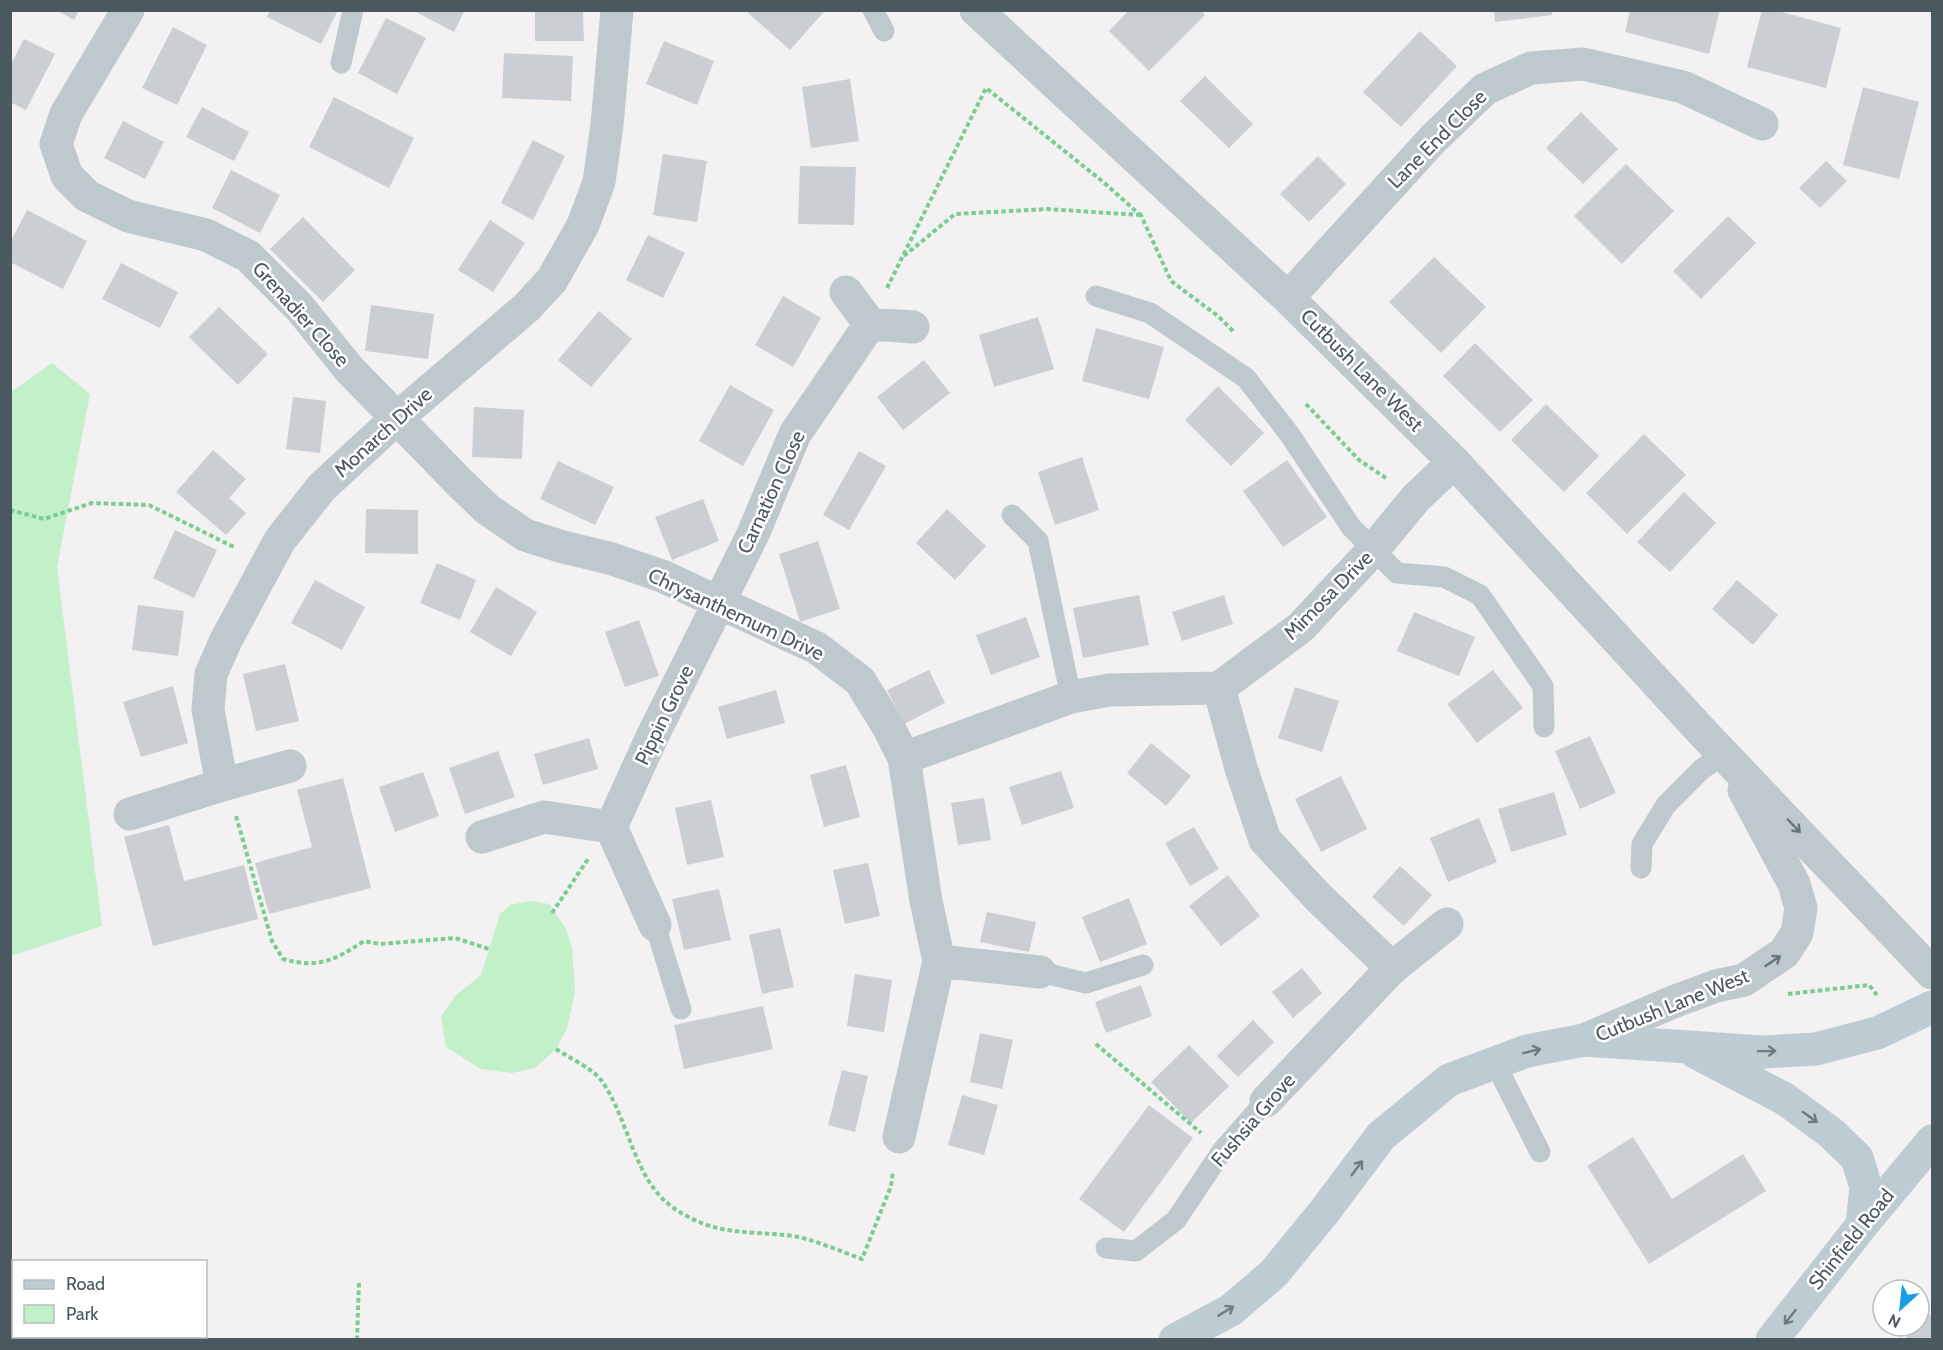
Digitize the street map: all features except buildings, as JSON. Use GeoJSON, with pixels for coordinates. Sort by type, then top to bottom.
{"type":"FeatureCollection","features":[{"type":"Feature","properties":{"kind":"main road"},"geometry":{"type":"LineString","coordinates":[[1175,1340],[1230,1310],[1274,1273],[1324,1212],[1381,1136],[1449,1080],[1527,1051],[1584,1040],[1763,1052],[1816,1049],[1877,1033],[1932,1007]]}},
{"type":"Feature","properties":{"kind":"main road"},"geometry":{"type":"LineString","coordinates":[[1686,1047],[1785,1099],[1831,1133],[1857,1158],[1866,1187],[1862,1225]]}},
{"type":"Feature","properties":{"kind":"main road","name":"Shinfield Road"},"geometry":{"type":"LineString","coordinates":[[1772,1340],[1862,1225],[1932,1141]]}},
{"type":"Feature","properties":{"kind":"street","name":"Grenadier Close"},"geometry":{"type":"LineString","coordinates":[[128,10],[66,114],[56,144],[67,176],[87,196],[128,216],[206,235],[249,256],[300,308],[349,369],[397,418]]}},
{"type":"Feature","properties":{"kind":"street","name":"Monarch Drive"},"geometry":{"type":"LineString","coordinates":[[224,784],[208,710],[211,674],[226,640],[280,540],[322,487],[397,418],[526,308],[552,280],[583,225],[598,182],[607,125],[616,10]]}},
{"type":"Feature","properties":{"kind":"street","name":"Cutbush Lane West"},"geometry":{"type":"LineString","coordinates":[[976,10],[1288,298],[1454,462],[1724,754],[1932,973]]}},
{"type":"Feature","properties":{"kind":"street","name":"Lane End Close"},"geometry":{"type":"LineString","coordinates":[[1288,298],[1432,139],[1485,89],[1531,68],[1583,64],[1683,87],[1762,124]]}},
{"type":"Feature","properties":{"kind":"street"},"geometry":{"type":"LineString","coordinates":[[846,292],[870,324],[914,327]]}},
{"type":"Feature","properties":{"kind":"street","name":"Carnation Close"},"geometry":{"type":"LineString","coordinates":[[718,603],[753,534],[795,434],[870,324]]}},
{"type":"Feature","properties":{"kind":"street","name":"Chrysanthemum Drive"},"geometry":{"type":"LineString","coordinates":[[397,418],[487,509],[525,535],[609,558],[663,576],[817,648],[860,681],[889,728],[904,758],[922,880],[939,961],[899,1137]]}},
{"type":"Feature","properties":{"kind":"street","name":"Mimosa Drive"},"geometry":{"type":"LineString","coordinates":[[1219,688],[1301,627],[1373,550],[1416,498],[1454,462]]}},
{"type":"Feature","properties":{"kind":"street","name":"Pippin Grove"},"geometry":{"type":"LineString","coordinates":[[611,827],[718,603]]}},
{"type":"Feature","properties":{"kind":"street"},"geometry":{"type":"LineString","coordinates":[[904,758],[1071,697],[1109,690],[1219,688],[1241,768],[1265,840],[1319,898],[1392,968]]}},
{"type":"Feature","properties":{"kind":"street","name":"Cutbush Lane West"},"geometry":{"type":"LineString","coordinates":[[1584,1040],[1673,1002],[1744,980],[1784,953],[1797,933],[1801,908],[1794,884],[1724,754]]}},
{"type":"Feature","properties":{"kind":"street"},"geometry":{"type":"LineString","coordinates":[[130,814],[290,765]]}},
{"type":"Feature","properties":{"kind":"street"},"geometry":{"type":"LineString","coordinates":[[482,837],[544,817],[611,827],[655,925]]}},
{"type":"Feature","properties":{"kind":"street","name":"Fushsia Grove"},"geometry":{"type":"LineString","coordinates":[[1266,1101],[1392,968],[1447,924]]}},
{"type":"Feature","properties":{"kind":"street"},"geometry":{"type":"LineString","coordinates":[[939,961],[1040,972]]}},
{"type":"Feature","properties":{"kind":"lane"},"geometry":{"type":"LineString","coordinates":[[341,63],[353,10]]}},
{"type":"Feature","properties":{"kind":"lane"},"geometry":{"type":"LineString","coordinates":[[873,10],[884,31]]}},
{"type":"Feature","properties":{"kind":"lane"},"geometry":{"type":"LineString","coordinates":[[1096,296],[1150,313],[1246,378],[1290,435],[1352,527],[1397,573],[1444,577],[1480,595],[1542,686],[1544,727]]}},
{"type":"Feature","properties":{"kind":"lane"},"geometry":{"type":"LineString","coordinates":[[1012,515],[1038,541],[1071,697]]}},
{"type":"Feature","properties":{"kind":"lane"},"geometry":{"type":"LineString","coordinates":[[1641,868],[1642,844],[1666,805],[1702,769],[1724,754]]}},
{"type":"Feature","properties":{"kind":"lane"},"geometry":{"type":"LineString","coordinates":[[655,925],[681,1009]]}},
{"type":"Feature","properties":{"kind":"lane"},"geometry":{"type":"LineString","coordinates":[[1040,972],[1086,983],[1143,965]]}},
{"type":"Feature","properties":{"kind":"lane"},"geometry":{"type":"LineString","coordinates":[[1495,1063],[1540,1152]]}},
{"type":"Feature","properties":{"kind":"lane","name":"Fushsia Grove"},"geometry":{"type":"LineString","coordinates":[[1106,1248],[1136,1251],[1176,1220],[1222,1151],[1266,1101]]}},
{"type":"Feature","properties":{"kind":"path"},"geometry":{"type":"LineString","coordinates":[[870,324],[902,258],[986,88],[1102,181],[1140,215],[1048,209],[955,214],[902,258]]}},
{"type":"Feature","properties":{"kind":"path"},"geometry":{"type":"LineString","coordinates":[[10,510],[44,519],[92,503],[149,505],[266,565]]}},
{"type":"Feature","properties":{"kind":"path"},"geometry":{"type":"LineString","coordinates":[[224,784],[272,941],[284,959],[301,964],[337,958],[363,941],[380,944],[455,939],[489,949]]}},
{"type":"Feature","properties":{"kind":"path"},"geometry":{"type":"LineString","coordinates":[[552,913],[611,827]]}},
{"type":"Feature","properties":{"kind":"path"},"geometry":{"type":"LineString","coordinates":[[1787,994],[1869,985]]}},
{"type":"Feature","properties":{"kind":"path"},"geometry":{"type":"LineString","coordinates":[[1096,1044],[1222,1151]]}},
{"type":"Feature","properties":{"kind":"path"},"geometry":{"type":"LineString","coordinates":[[556,1049],[600,1078],[616,1104],[653,1190],[674,1208],[704,1226],[739,1233],[795,1236],[862,1259],[891,1186],[899,1137]]}},
{"type":"Feature","properties":{"kind":"path"},"geometry":{"type":"LineString","coordinates":[[357,1340],[359,1281]]}},
{"type":"Feature","properties":{"kind":"green space"},"geometry":{"type":"Polygon","coordinates":[[[52,363],[90,394],[57,567],[102,926],[11,956],[11,392],[52,363]]]}},
{"type":"Feature","properties":{"kind":"green space"},"geometry":{"type":"Polygon","coordinates":[[[530,901],[549,904],[566,929],[572,948],[575,991],[567,1029],[556,1049],[535,1068],[512,1073],[481,1069],[446,1047],[441,1017],[455,996],[481,975],[500,914],[510,905],[530,901]]]}}]}
